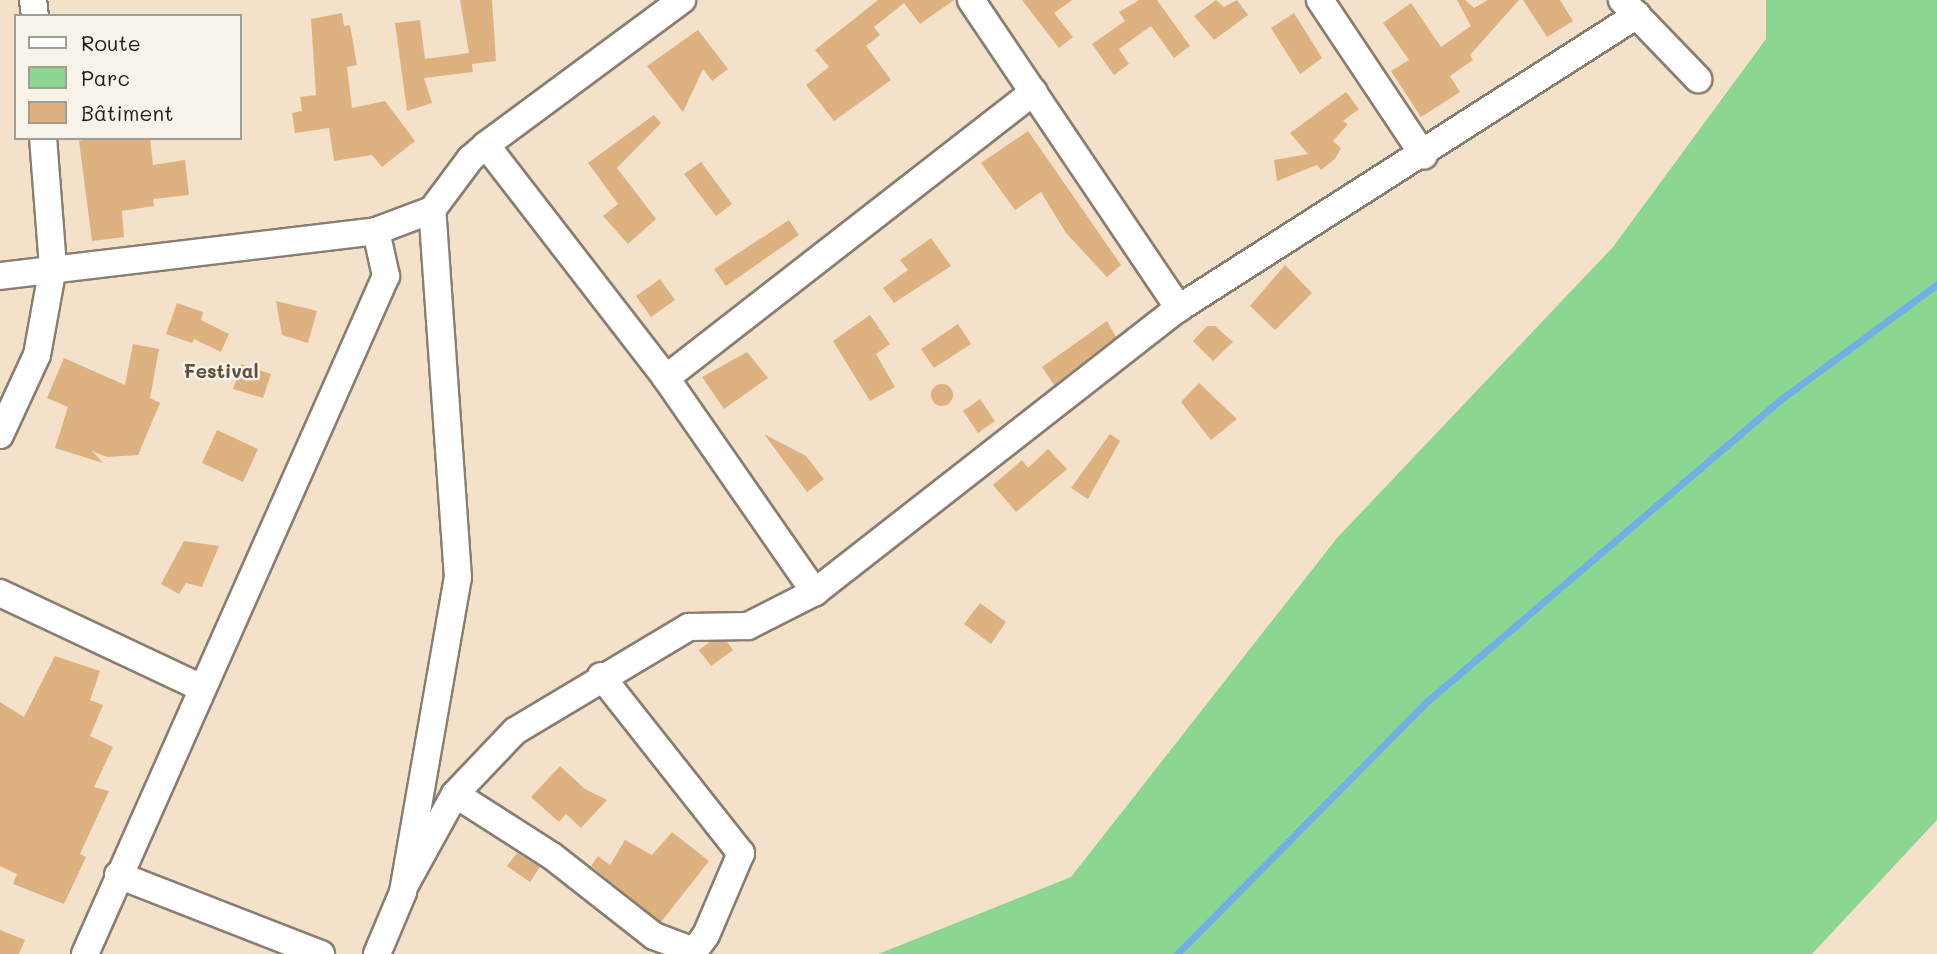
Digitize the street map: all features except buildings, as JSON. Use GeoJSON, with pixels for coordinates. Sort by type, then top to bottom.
{"type":"FeatureCollection","features":[{"type":"Feature","properties":{"kind":"street"},"geometry":{"type":"LineString","coordinates":[[971,0],[1179,309]]}},
{"type":"Feature","properties":{"kind":"street"},"geometry":{"type":"LineString","coordinates":[[1320,0],[1424,156]]}},
{"type":"Feature","properties":{"kind":"street"},"geometry":{"type":"LineString","coordinates":[[0,276],[52,267],[376,231],[432,209],[486,145],[678,1]]}},
{"type":"Feature","properties":{"kind":"street"},"geometry":{"type":"LineString","coordinates":[[377,954],[405,885],[454,793],[515,731],[601,676],[689,627],[748,626],[815,592],[1179,309],[1424,156],[1630,8],[1698,79]]}},
{"type":"Feature","properties":{"kind":"street"},"geometry":{"type":"LineString","coordinates":[[666,378],[1034,92]]}},
{"type":"Feature","properties":{"kind":"street"},"geometry":{"type":"LineString","coordinates":[[0,435],[37,355],[52,267],[43,140]]}},
{"type":"Feature","properties":{"kind":"street"},"geometry":{"type":"LineString","coordinates":[[486,145],[666,378],[815,592]]}},
{"type":"Feature","properties":{"kind":"street"},"geometry":{"type":"LineString","coordinates":[[405,885],[458,579],[432,209]]}},
{"type":"Feature","properties":{"kind":"street"},"geometry":{"type":"LineString","coordinates":[[85,954],[386,276],[376,231]]}},
{"type":"Feature","properties":{"kind":"street"},"geometry":{"type":"LineString","coordinates":[[0,593],[202,688]]}},
{"type":"Feature","properties":{"kind":"street"},"geometry":{"type":"LineString","coordinates":[[454,793],[552,856],[654,936],[693,953],[706,935],[741,853],[601,676]]}},
{"type":"Feature","properties":{"kind":"street"},"geometry":{"type":"LineString","coordinates":[[118,875],[321,954]]}},
{"type":"Feature","properties":{"kind":"green space"},"geometry":{"type":"Polygon","coordinates":[[[1766,0],[1937,0],[1937,820],[1812,954],[878,954],[1071,877],[1337,538],[1613,247],[1766,39],[1766,0]]]}},
{"type":"Feature","properties":{"kind":"waterway"},"geometry":{"type":"LineString","coordinates":[[1177,954],[1424,704],[1784,397],[1937,284]]}},
{"type":"Feature","properties":{"kind":"district","name":"Festival"},"geometry":{"type":"Point","coordinates":[221,371]}}]}
